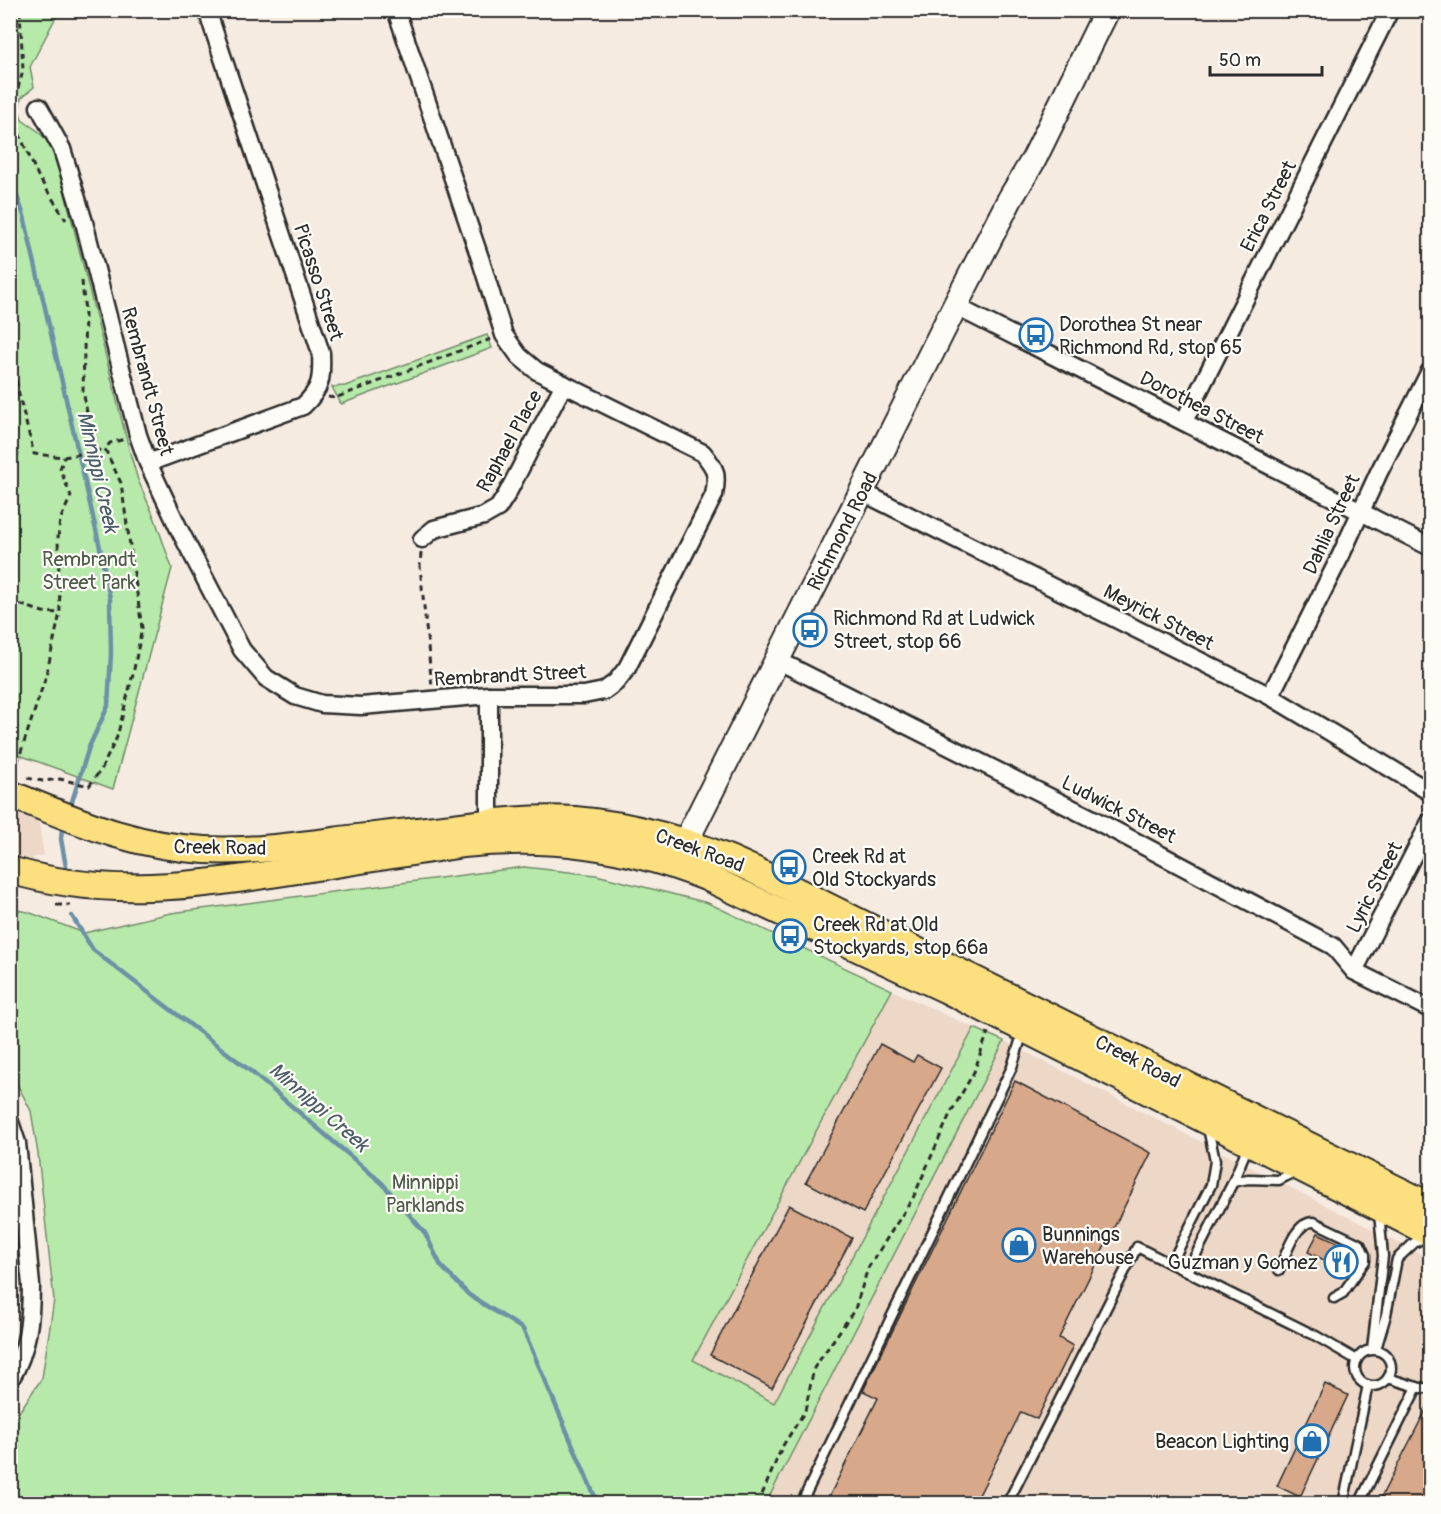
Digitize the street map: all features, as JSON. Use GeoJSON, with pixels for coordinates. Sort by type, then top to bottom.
{"type":"FeatureCollection","features":[{"type":"Feature","properties":{"kind":"main road","name":"Richmond Road"},"geometry":{"type":"LineString","coordinates":[[1010,199],[1022,160],[1061,68],[1089,10]]}},
{"type":"Feature","properties":{"kind":"main road"},"geometry":{"type":"LineString","coordinates":[[1077,35],[1085,36],[1100,10]]}},
{"type":"Feature","properties":{"kind":"main road","name":"Richmond Road"},"geometry":{"type":"LineString","coordinates":[[680,853],[955,306],[1010,199],[1034,159],[1107,10]]}},
{"type":"Feature","properties":{"kind":"main road","name":"Creek Road"},"geometry":{"type":"LineString","coordinates":[[10,794],[107,833],[150,844],[190,849],[258,850],[516,820],[573,820],[622,826],[680,853],[742,892],[1024,1029],[1206,1121],[1246,1127],[1302,1169],[1431,1234]]}},
{"type":"Feature","properties":{"kind":"main road","name":"Creek Road"},"geometry":{"type":"LineString","coordinates":[[13,872],[67,883],[142,888],[198,885],[497,840],[579,843],[635,853],[680,853],[752,870],[1246,1127],[1431,1206]]}},
{"type":"Feature","properties":{"kind":"main road"},"geometry":{"type":"LineString","coordinates":[[190,849],[188,865],[198,885]]}},
{"type":"Feature","properties":{"kind":"street","name":"Picasso Street"},"geometry":{"type":"LineString","coordinates":[[207,10],[321,353],[322,379],[314,396]]}},
{"type":"Feature","properties":{"kind":"street","name":"Rembrandt Street"},"geometry":{"type":"LineString","coordinates":[[39,107],[62,149],[84,222],[138,435],[148,463],[179,529],[242,650],[266,678],[296,696],[322,704],[361,706],[489,695],[584,695],[604,691],[616,682],[627,668],[714,495],[717,478],[712,465],[703,453],[537,371],[519,356],[504,334],[396,10]]}},
{"type":"Feature","properties":{"kind":"street","name":"Erica Street"},"geometry":{"type":"LineString","coordinates":[[1184,421],[1390,10]]}},
{"type":"Feature","properties":{"kind":"street","name":"Dorothea Street"},"geometry":{"type":"LineString","coordinates":[[955,306],[1431,547]]}},
{"type":"Feature","properties":{"kind":"street","name":"Dahlia Street"},"geometry":{"type":"LineString","coordinates":[[1270,696],[1361,512],[1378,472],[1431,371]]}},
{"type":"Feature","properties":{"kind":"street","name":"Raphael Place"},"geometry":{"type":"LineString","coordinates":[[422,539],[434,529],[484,516],[498,508],[564,384]]}},
{"type":"Feature","properties":{"kind":"street"},"geometry":{"type":"LineString","coordinates":[[148,463],[303,406],[314,396]]}},
{"type":"Feature","properties":{"kind":"street","name":"Meyrick Street"},"geometry":{"type":"LineString","coordinates":[[862,492],[1270,696],[1431,792]]}},
{"type":"Feature","properties":{"kind":"street","name":"Ludwick Street"},"geometry":{"type":"LineString","coordinates":[[777,660],[1091,818],[1333,946],[1354,971],[1431,1009]]}},
{"type":"Feature","properties":{"kind":"street"},"geometry":{"type":"LineString","coordinates":[[489,695],[489,822]]}},
{"type":"Feature","properties":{"kind":"street","name":"Lyric Street"},"geometry":{"type":"LineString","coordinates":[[1354,971],[1431,822]]}},
{"type":"Feature","properties":{"kind":"street"},"geometry":{"type":"LineString","coordinates":[[10,1122],[17,1143],[31,1285],[30,1327],[20,1365],[10,1380]]}},
{"type":"Feature","properties":{"kind":"lane"},"geometry":{"type":"LineString","coordinates":[[801,1503],[1012,1067],[1024,1029]]}},
{"type":"Feature","properties":{"kind":"lane"},"geometry":{"type":"LineString","coordinates":[[1171,1264],[1211,1185],[1215,1161],[1206,1121]]}},
{"type":"Feature","properties":{"kind":"lane"},"geometry":{"type":"LineString","coordinates":[[1187,1272],[1233,1182],[1246,1127]]}},
{"type":"Feature","properties":{"kind":"lane"},"geometry":{"type":"LineString","coordinates":[[1233,1182],[1248,1179],[1279,1180],[1302,1169]]}},
{"type":"Feature","properties":{"kind":"lane"},"geometry":{"type":"LineString","coordinates":[[1374,1349],[1383,1256],[1378,1208]]}},
{"type":"Feature","properties":{"kind":"lane"},"geometry":{"type":"LineString","coordinates":[[1279,1270],[1300,1227],[1307,1222],[1314,1222],[1360,1244],[1365,1261],[1343,1293],[1334,1298]]}},
{"type":"Feature","properties":{"kind":"lane"},"geometry":{"type":"LineString","coordinates":[[1374,1349],[1386,1315],[1397,1259],[1414,1243],[1431,1234]]}},
{"type":"Feature","properties":{"kind":"lane"},"geometry":{"type":"LineString","coordinates":[[1007,1503],[1137,1247],[1316,1336],[1357,1359]]}},
{"type":"Feature","properties":{"kind":"lane"},"geometry":{"type":"LineString","coordinates":[[1374,1349],[1382,1351],[1389,1359],[1391,1371],[1388,1378],[1380,1384],[1368,1385],[1358,1377],[1355,1367],[1357,1359],[1365,1351],[1374,1349]]}},
{"type":"Feature","properties":{"kind":"lane"},"geometry":{"type":"LineString","coordinates":[[1388,1378],[1417,1387],[1431,1388]]}},
{"type":"Feature","properties":{"kind":"lane"},"geometry":{"type":"LineString","coordinates":[[1342,1503],[1368,1385]]}},
{"type":"Feature","properties":{"kind":"lane"},"geometry":{"type":"LineString","coordinates":[[1359,1503],[1417,1387]]}},
{"type":"Feature","properties":{"kind":"path"},"geometry":{"type":"LineString","coordinates":[[20,10],[23,71],[12,108],[14,120],[38,176],[66,221]]}},
{"type":"Feature","properties":{"kind":"path"},"geometry":{"type":"LineString","coordinates":[[82,279],[85,313],[83,390],[94,452]]}},
{"type":"Feature","properties":{"kind":"path"},"geometry":{"type":"LineString","coordinates":[[314,396],[335,398],[504,334]]}},
{"type":"Feature","properties":{"kind":"path"},"geometry":{"type":"LineString","coordinates":[[10,350],[34,454],[64,458],[105,449],[110,443],[138,435]]}},
{"type":"Feature","properties":{"kind":"path"},"geometry":{"type":"LineString","coordinates":[[64,458],[60,469],[71,496],[60,520],[58,538],[60,614],[46,676],[14,773],[34,780],[60,779],[89,786],[102,768],[117,737],[142,628],[121,483],[105,449]]}},
{"type":"Feature","properties":{"kind":"path"},"geometry":{"type":"LineString","coordinates":[[422,539],[420,566],[434,700]]}},
{"type":"Feature","properties":{"kind":"path"},"geometry":{"type":"LineString","coordinates":[[10,601],[43,612],[60,614]]}},
{"type":"Feature","properties":{"kind":"path"},"geometry":{"type":"LineString","coordinates":[[758,1503],[782,1447],[805,1411],[814,1368],[855,1309],[868,1268],[913,1198],[950,1114],[975,1072],[988,1031]]}},
{"type":"Feature","properties":{"kind":"shaded area"},"geometry":{"type":"Polygon","coordinates":[[[11,807],[38,818],[44,855],[34,857],[30,864],[11,855],[11,807]]]}},
{"type":"Feature","properties":{"kind":"shaded area"},"geometry":{"type":"Polygon","coordinates":[[[892,990],[974,1028],[775,1403],[692,1360],[892,990]]]}},
{"type":"Feature","properties":{"kind":"shaded area"},"geometry":{"type":"Polygon","coordinates":[[[1004,1041],[1430,1259],[1430,1503],[766,1504],[1004,1041]]]}},
{"type":"Feature","properties":{"kind":"green space","name":"Rembrandt Street Park"},"geometry":{"type":"Polygon","coordinates":[[[10,11],[59,11],[30,67],[34,87],[21,98],[19,109],[22,120],[38,131],[48,142],[58,165],[130,453],[172,568],[113,789],[11,752],[10,485],[19,454],[10,451],[10,11]]]}},
{"type":"Feature","properties":{"kind":"green space"},"geometry":{"type":"Polygon","coordinates":[[[487,335],[492,348],[341,404],[332,387],[345,386],[487,335]]]}},
{"type":"Feature","properties":{"kind":"green space","name":"Minnippi Parklands"},"geometry":{"type":"Polygon","coordinates":[[[524,867],[596,875],[708,903],[892,990],[693,1360],[774,1403],[974,1028],[1004,1041],[766,1503],[11,1503],[11,1424],[42,1378],[54,1300],[31,1111],[11,1072],[11,909],[28,912],[84,933],[171,913],[524,867]]]}},
{"type":"Feature","properties":{"kind":"building"},"geometry":{"type":"Polygon","coordinates":[[[880,1044],[913,1062],[917,1055],[941,1068],[863,1213],[806,1182],[880,1044]]]}},
{"type":"Feature","properties":{"kind":"building","name":"Bunnings Warehouse"},"geometry":{"type":"Polygon","coordinates":[[[1015,1081],[1151,1153],[1059,1338],[1073,1346],[1037,1419],[1021,1412],[975,1503],[826,1503],[878,1398],[863,1391],[1015,1081]]]}},
{"type":"Feature","properties":{"kind":"building"},"geometry":{"type":"Polygon","coordinates":[[[789,1205],[852,1238],[772,1388],[710,1355],[789,1205]]]}},
{"type":"Feature","properties":{"kind":"building","name":"Guzman y Gomez"},"geometry":{"type":"Polygon","coordinates":[[[1318,1233],[1356,1251],[1357,1254],[1348,1272],[1308,1252],[1318,1233]]]}},
{"type":"Feature","properties":{"kind":"building","name":"Beacon Lighting"},"geometry":{"type":"Polygon","coordinates":[[[1325,1384],[1348,1395],[1300,1497],[1277,1486],[1325,1384]]]}},
{"type":"Feature","properties":{"kind":"building"},"geometry":{"type":"Polygon","coordinates":[[[1431,1400],[1431,1503],[1378,1503],[1431,1400]]]}},
{"type":"Feature","properties":{"kind":"waterway","name":"Minnippi Creek"},"geometry":{"type":"LineString","coordinates":[[10,176],[24,216],[110,599],[111,654],[108,706],[89,747],[70,808]]}},
{"type":"Feature","properties":{"kind":"waterway","name":"Minnippi Creek"},"geometry":{"type":"LineString","coordinates":[[62,828],[61,839],[66,867]]}},
{"type":"Feature","properties":{"kind":"waterway","name":"Minnippi Creek"},"geometry":{"type":"LineString","coordinates":[[72,916],[93,950],[248,1069],[382,1183],[425,1233],[441,1266],[469,1295],[523,1329],[598,1504]]}},
{"type":"Feature","properties":{"kind":"place","name":"Dorothea St near Richmond Rd, stop 65"},"geometry":{"type":"Point","coordinates":[1036,335]}},
{"type":"Feature","properties":{"kind":"place","name":"Richmond Rd at Ludwick Street, stop 66"},"geometry":{"type":"Point","coordinates":[810,630]}},
{"type":"Feature","properties":{"kind":"place","name":"Creek Rd at Old Stockyards"},"geometry":{"type":"Point","coordinates":[789,867]}},
{"type":"Feature","properties":{"kind":"place","name":"Creek Rd at Old Stockyards, stop 66a"},"geometry":{"type":"Point","coordinates":[790,936]}},
{"type":"Feature","properties":{"kind":"place","name":"Bunnings Warehouse"},"geometry":{"type":"Point","coordinates":[1019,1245]}},
{"type":"Feature","properties":{"kind":"place","name":"Guzman y Gomez"},"geometry":{"type":"Point","coordinates":[1341,1262]}},
{"type":"Feature","properties":{"kind":"place","name":"Beacon Lighting"},"geometry":{"type":"Point","coordinates":[1312,1441]}}]}
